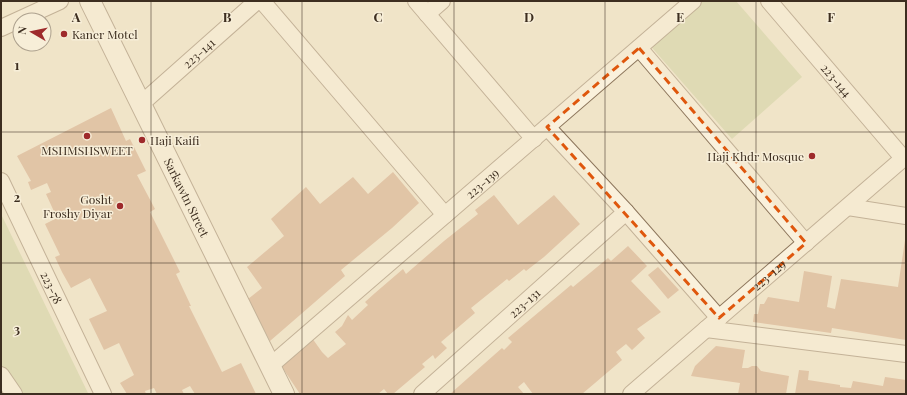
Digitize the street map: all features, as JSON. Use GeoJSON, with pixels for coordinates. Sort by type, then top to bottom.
{"type":"FeatureCollection","features":[{"type":"Feature","properties":{"kind":"street"},"geometry":{"type":"LineString","coordinates":[[1,28],[60,1]]}},
{"type":"Feature","properties":{"kind":"street","name":"Sarkawtn Street"},"geometry":{"type":"LineString","coordinates":[[90,1],[284,394]]}},
{"type":"Feature","properties":{"kind":"street","name":"223-141"},"geometry":{"type":"LineString","coordinates":[[141,104],[257,1]]}},
{"type":"Feature","properties":{"kind":"street"},"geometry":{"type":"LineString","coordinates":[[262,1],[445,215]]}},
{"type":"Feature","properties":{"kind":"street"},"geometry":{"type":"LineString","coordinates":[[416,1],[534,139]]}},
{"type":"Feature","properties":{"kind":"street"},"geometry":{"type":"LineString","coordinates":[[427,14],[442,1]]}},
{"type":"Feature","properties":{"kind":"street","name":"223-139"},"geometry":{"type":"LineString","coordinates":[[270,366],[693,1]]}},
{"type":"Feature","properties":{"kind":"street","name":"223-144"},"geometry":{"type":"LineString","coordinates":[[769,1],[905,157]]}},
{"type":"Feature","properties":{"kind":"street"},"geometry":{"type":"LineString","coordinates":[[639,48],[806,243]]}},
{"type":"Feature","properties":{"kind":"street"},"geometry":{"type":"LineString","coordinates":[[547,127],[626,212],[719,318]]}},
{"type":"Feature","properties":{"kind":"street","name":"223-129"},"geometry":{"type":"LineString","coordinates":[[631,394],[905,157]]}},
{"type":"Feature","properties":{"kind":"street","name":"223-78"},"geometry":{"type":"LineString","coordinates":[[1,181],[103,394]]}},
{"type":"Feature","properties":{"kind":"street"},"geometry":{"type":"LineString","coordinates":[[848,206],[906,216]]}},
{"type":"Feature","properties":{"kind":"street","name":"223-131"},"geometry":{"type":"LineString","coordinates":[[422,394],[626,212]]}},
{"type":"Feature","properties":{"kind":"street"},"geometry":{"type":"LineString","coordinates":[[706,329],[906,354]]}},
{"type":"Feature","properties":{"kind":"street"},"geometry":{"type":"LineString","coordinates":[[1,375],[14,394]]}},
{"type":"Feature","properties":{"kind":"highlighted area"},"geometry":{"type":"Polygon","coordinates":[[[639,48],[806,243],[719,318],[547,127],[639,48]]]}},
{"type":"Feature","properties":{"kind":"green space"},"geometry":{"type":"Polygon","coordinates":[[[693,1],[736,1],[802,77],[732,139],[647,42],[693,1]]]}},
{"type":"Feature","properties":{"kind":"green space"},"geometry":{"type":"Polygon","coordinates":[[[1,214],[88,393],[18,394],[1,369],[1,214]]]}},
{"type":"Feature","properties":{"kind":"building"},"geometry":{"type":"Polygon","coordinates":[[[111,108],[126,141],[130,139],[146,171],[137,175],[155,209],[150,212],[180,272],[176,274],[191,306],[189,306],[222,372],[241,363],[256,394],[195,394],[190,386],[182,390],[184,394],[157,394],[154,388],[145,391],[146,394],[127,394],[120,383],[134,375],[119,343],[104,350],[89,319],[107,311],[90,278],[71,288],[62,272],[55,257],[60,255],[45,224],[57,218],[46,194],[51,192],[47,183],[31,190],[28,182],[31,181],[17,156],[111,108]]]}},
{"type":"Feature","properties":{"kind":"building"},"geometry":{"type":"Polygon","coordinates":[[[393,172],[419,203],[392,228],[341,270],[345,276],[270,341],[248,299],[262,288],[247,267],[284,236],[271,219],[306,187],[320,204],[353,177],[368,194],[393,172]]]}},
{"type":"Feature","properties":{"kind":"building"},"geometry":{"type":"Polygon","coordinates":[[[494,195],[518,225],[554,195],[580,224],[544,257],[526,271],[524,269],[509,281],[507,279],[471,308],[475,313],[441,342],[447,348],[435,359],[433,355],[422,364],[425,367],[393,394],[388,394],[384,389],[378,394],[300,394],[280,364],[312,338],[328,358],[346,344],[335,332],[342,326],[348,315],[352,320],[368,305],[365,302],[375,293],[403,269],[406,274],[478,214],[475,210],[494,195]]]}},
{"type":"Feature","properties":{"kind":"building"},"geometry":{"type":"Polygon","coordinates":[[[905,240],[906,340],[832,328],[831,333],[753,322],[754,314],[758,314],[760,304],[764,304],[768,297],[799,302],[804,271],[832,276],[827,307],[835,309],[841,279],[898,287],[905,240]]]}},
{"type":"Feature","properties":{"kind":"building"},"geometry":{"type":"Polygon","coordinates":[[[628,246],[647,266],[631,281],[661,312],[637,329],[645,338],[632,350],[626,344],[616,352],[622,360],[582,394],[533,394],[524,382],[518,387],[524,394],[450,394],[502,348],[504,350],[512,342],[508,338],[571,285],[573,287],[608,258],[611,261],[628,246]]]}},
{"type":"Feature","properties":{"kind":"building"},"geometry":{"type":"Polygon","coordinates":[[[658,267],[679,290],[668,299],[648,275],[658,267]]]}},
{"type":"Feature","properties":{"kind":"building"},"geometry":{"type":"Polygon","coordinates":[[[716,346],[745,350],[742,368],[757,366],[761,371],[789,376],[786,394],[738,394],[740,383],[691,376],[695,366],[716,346]]]}},
{"type":"Feature","properties":{"kind":"building"},"geometry":{"type":"Polygon","coordinates":[[[799,370],[809,371],[808,380],[840,385],[840,387],[851,388],[853,381],[883,386],[885,377],[906,380],[906,394],[795,394],[799,370]]]}},
{"type":"Feature","properties":{"kind":"place","name":"Kaner Motel"},"geometry":{"type":"Point","coordinates":[64,34]}},
{"type":"Feature","properties":{"kind":"place","name":"MSHMSHSWEET"},"geometry":{"type":"Point","coordinates":[87,136]}},
{"type":"Feature","properties":{"kind":"place","name":"Haji Kaifi"},"geometry":{"type":"Point","coordinates":[142,140]}},
{"type":"Feature","properties":{"kind":"place","name":"Haji Khdr Mosque"},"geometry":{"type":"Point","coordinates":[812,156]}},
{"type":"Feature","properties":{"kind":"place","name":"Gosht Froshy Diyar"},"geometry":{"type":"Point","coordinates":[120,206]}}]}
